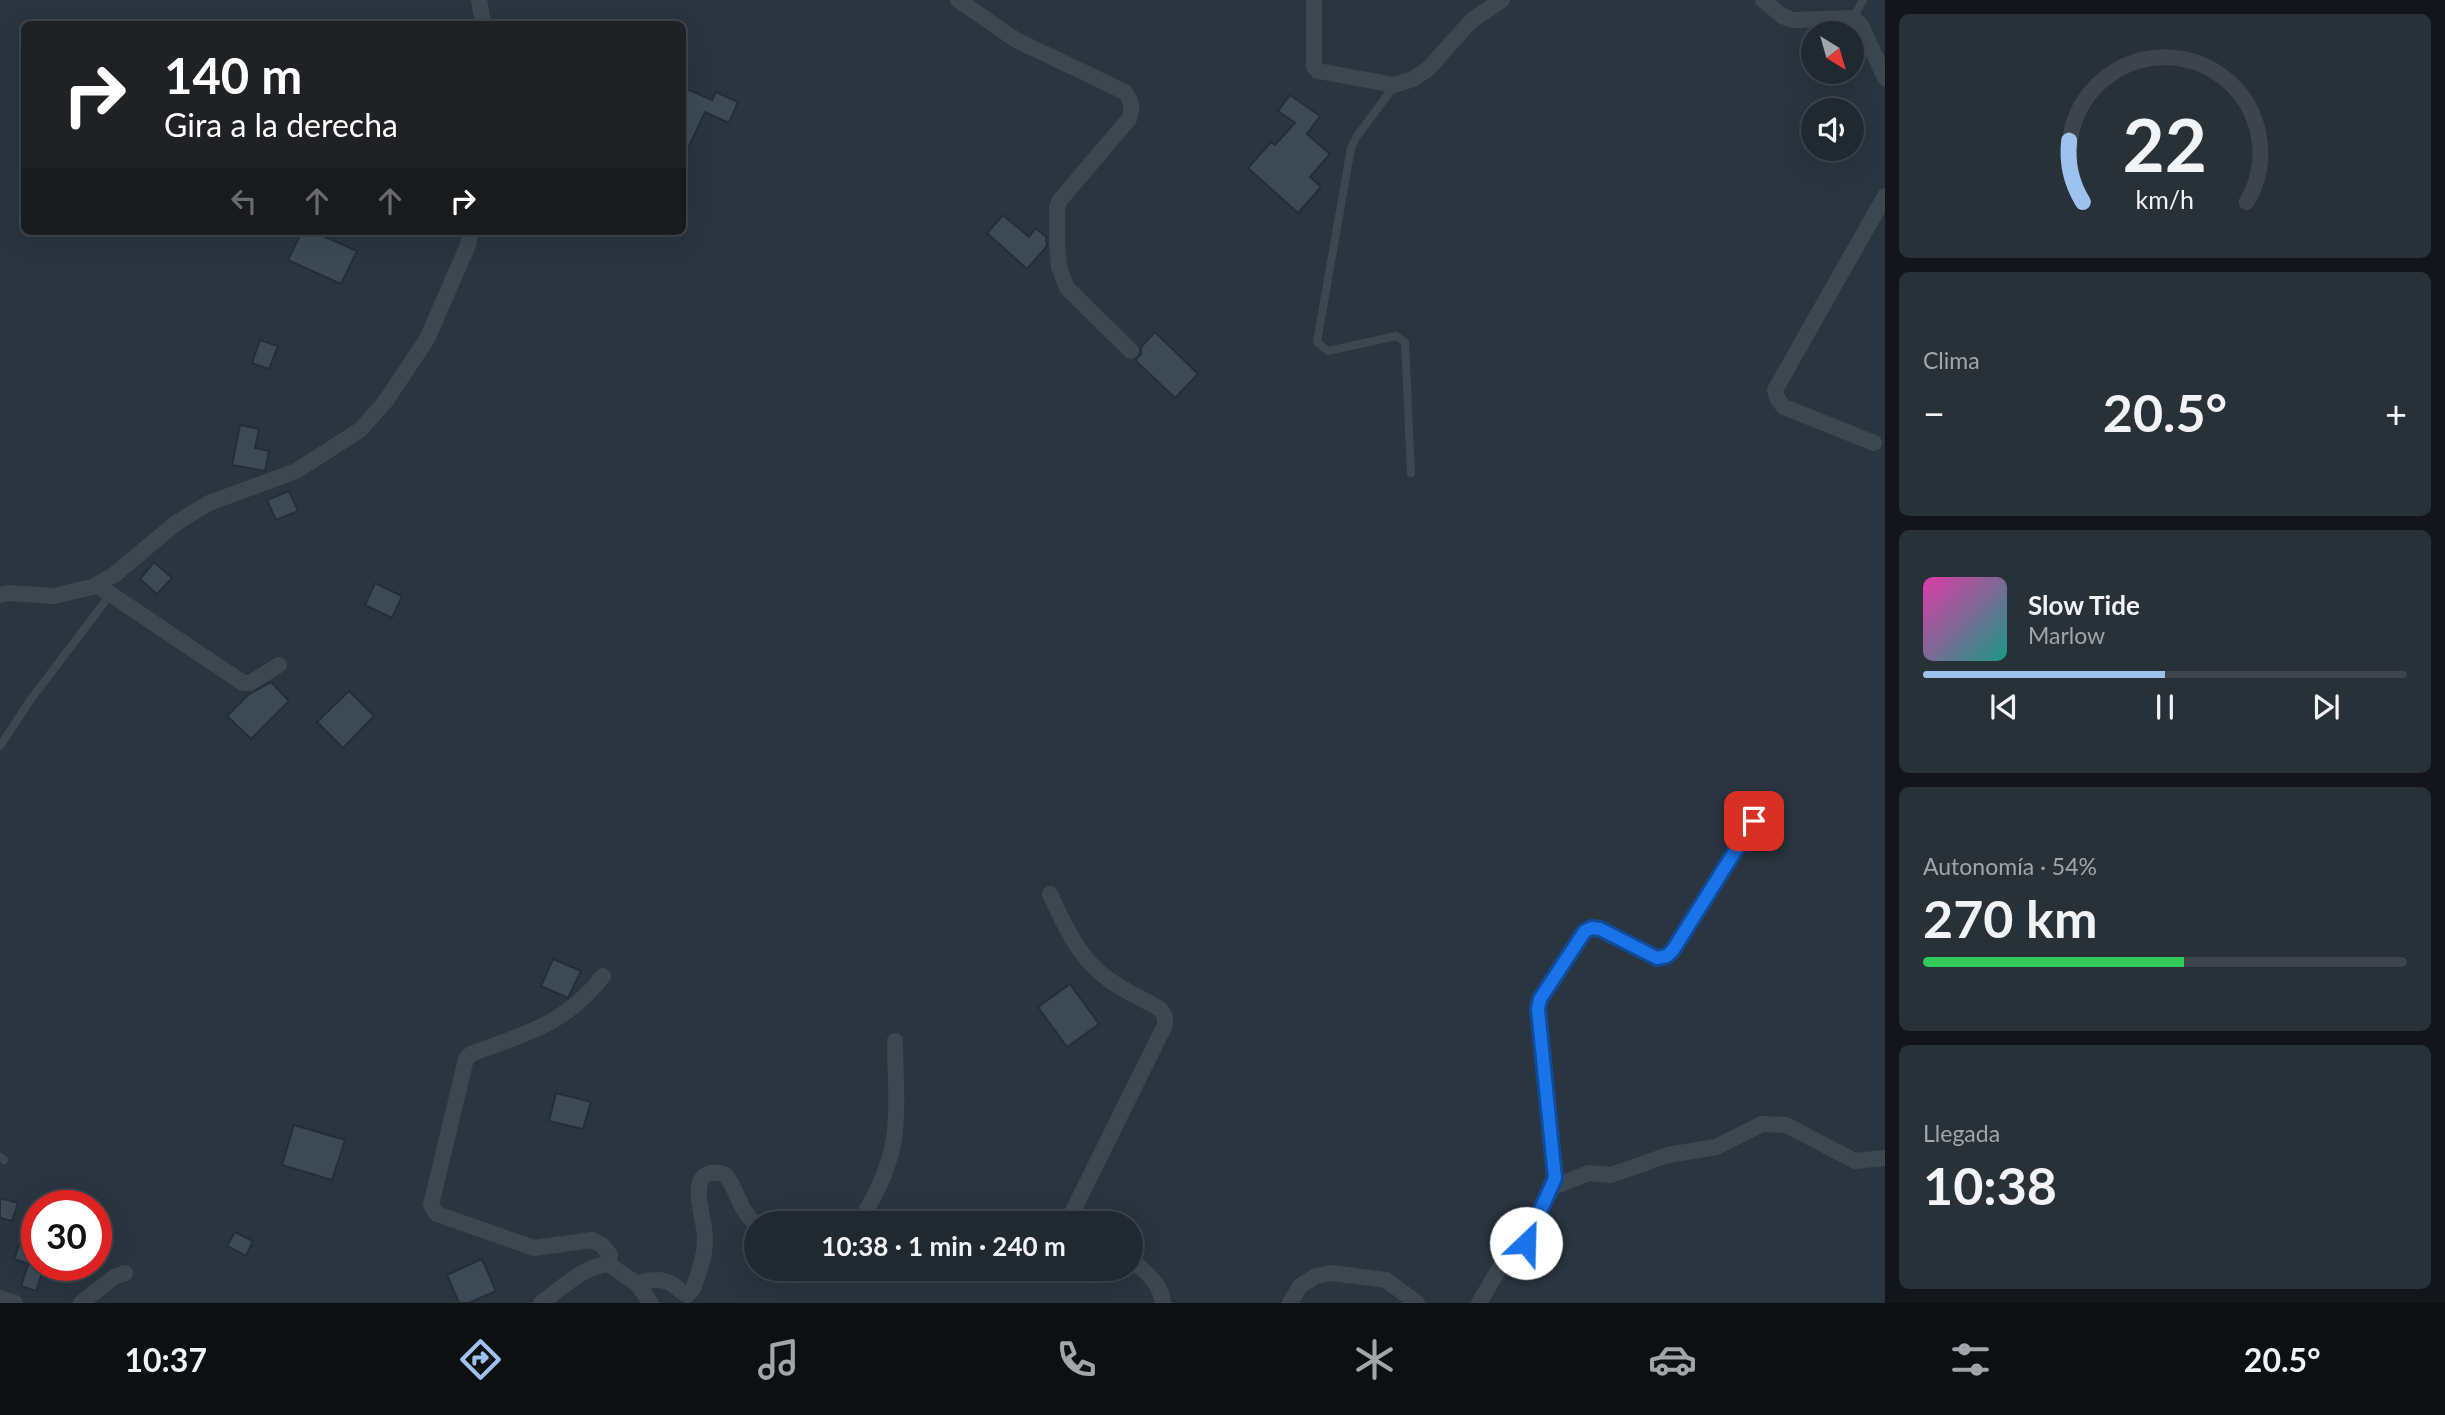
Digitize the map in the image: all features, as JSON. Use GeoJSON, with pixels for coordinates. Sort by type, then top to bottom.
{"type":"FeatureCollection","features":[{"type":"Feature","properties":{"kind":"street"},"geometry":{"type":"LineString","coordinates":[[479,0],[482,21]]}},
{"type":"Feature","properties":{"kind":"street"},"geometry":{"type":"LineString","coordinates":[[958,0],[1016,40],[1125,92],[1131,100],[1129,119],[1060,200],[1057,207],[1059,267],[1067,288],[1130,351]]}},
{"type":"Feature","properties":{"kind":"street"},"geometry":{"type":"LineString","coordinates":[[1314,0],[1314,67],[1318,71],[1395,85],[1413,79],[1428,69],[1472,20],[1502,0]]}},
{"type":"Feature","properties":{"kind":"street"},"geometry":{"type":"LineString","coordinates":[[1763,0],[1782,16],[1793,20],[1853,18],[1861,25],[1885,78]]}},
{"type":"Feature","properties":{"kind":"street"},"geometry":{"type":"LineString","coordinates":[[1874,443],[1784,407],[1775,390],[1885,196]]}},
{"type":"Feature","properties":{"kind":"street"},"geometry":{"type":"LineString","coordinates":[[0,595],[9,593],[54,596],[97,585],[114,575],[176,523],[209,503],[296,471],[359,430],[385,402],[427,339],[468,246],[470,235]]}},
{"type":"Feature","properties":{"kind":"street"},"geometry":{"type":"LineString","coordinates":[[97,585],[243,683],[250,683],[279,665]]}},
{"type":"Feature","properties":{"kind":"street"},"geometry":{"type":"LineString","coordinates":[[1479,1303],[1499,1269],[1526,1243],[1555,1178],[1538,1009],[1540,999],[1585,931],[1592,928],[1600,929],[1657,958],[1667,956],[1754,821]]}},
{"type":"Feature","properties":{"kind":"street"},"geometry":{"type":"LineString","coordinates":[[1050,894],[1068,931],[1087,959],[1107,978],[1160,1009],[1165,1016],[1165,1025],[1073,1211]]}},
{"type":"Feature","properties":{"kind":"street"},"geometry":{"type":"LineString","coordinates":[[603,976],[589,993],[559,1019],[471,1054],[466,1059],[431,1205],[437,1214],[534,1248],[592,1240],[606,1249],[610,1255],[608,1264]]}},
{"type":"Feature","properties":{"kind":"street"},"geometry":{"type":"LineString","coordinates":[[866,1211],[879,1188],[893,1147],[896,1120],[895,1041]]}},
{"type":"Feature","properties":{"kind":"street"},"geometry":{"type":"LineString","coordinates":[[1551,1188],[1589,1173],[1611,1175],[1668,1155],[1716,1147],[1762,1124],[1786,1125],[1855,1161],[1885,1158]]}},
{"type":"Feature","properties":{"kind":"street"},"geometry":{"type":"LineString","coordinates":[[637,1284],[663,1281],[682,1294],[693,1289],[705,1242],[704,1221],[697,1190],[702,1178],[709,1173],[717,1172],[729,1178],[738,1202],[745,1211]]}},
{"type":"Feature","properties":{"kind":"street"},"geometry":{"type":"LineString","coordinates":[[541,1303],[580,1273],[597,1265],[608,1264],[637,1284],[651,1303]]}},
{"type":"Feature","properties":{"kind":"street"},"geometry":{"type":"LineString","coordinates":[[1143,1270],[1160,1290],[1163,1303]]}},
{"type":"Feature","properties":{"kind":"street"},"geometry":{"type":"LineString","coordinates":[[80,1303],[114,1277],[125,1273]]}},
{"type":"Feature","properties":{"kind":"street"},"geometry":{"type":"LineString","coordinates":[[1290,1303],[1300,1286],[1316,1276],[1331,1273],[1386,1280],[1417,1303]]}},
{"type":"Feature","properties":{"kind":"street"},"geometry":{"type":"LineString","coordinates":[[0,1298],[15,1303]]}},
{"type":"Feature","properties":{"kind":"lane"},"geometry":{"type":"LineString","coordinates":[[1853,18],[1863,0]]}},
{"type":"Feature","properties":{"kind":"lane"},"geometry":{"type":"LineString","coordinates":[[1395,85],[1357,135],[1351,148],[1317,342],[1328,351],[1396,336],[1405,342],[1411,473]]}},
{"type":"Feature","properties":{"kind":"lane"},"geometry":{"type":"LineString","coordinates":[[0,746],[31,699],[110,595]]}},
{"type":"Feature","properties":{"kind":"building"},"geometry":{"type":"Polygon","coordinates":[[[686,89],[712,100],[716,92],[738,102],[729,123],[705,112],[686,152],[686,89]]]}},
{"type":"Feature","properties":{"kind":"building"},"geometry":{"type":"Polygon","coordinates":[[[1290,95],[1320,116],[1307,134],[1330,154],[1310,177],[1321,187],[1298,213],[1248,168],[1271,142],[1275,145],[1295,123],[1278,111],[1290,95]]]}},
{"type":"Feature","properties":{"kind":"building"},"geometry":{"type":"Polygon","coordinates":[[[1003,215],[1029,237],[1036,228],[1046,237],[1047,246],[1027,269],[987,233],[1003,215]]]}},
{"type":"Feature","properties":{"kind":"building"},"geometry":{"type":"Polygon","coordinates":[[[300,235],[321,235],[357,251],[341,284],[288,260],[300,235]]]}},
{"type":"Feature","properties":{"kind":"building"},"geometry":{"type":"Polygon","coordinates":[[[1155,332],[1198,374],[1175,398],[1135,360],[1141,354],[1141,347],[1155,332]]]}},
{"type":"Feature","properties":{"kind":"building"},"geometry":{"type":"Polygon","coordinates":[[[260,340],[278,346],[269,369],[252,363],[260,340]]]}},
{"type":"Feature","properties":{"kind":"building"},"geometry":{"type":"Polygon","coordinates":[[[240,425],[259,429],[255,448],[269,451],[265,471],[232,465],[240,425]]]}},
{"type":"Feature","properties":{"kind":"building"},"geometry":{"type":"Polygon","coordinates":[[[289,491],[298,511],[276,520],[267,500],[289,491]]]}},
{"type":"Feature","properties":{"kind":"building"},"geometry":{"type":"Polygon","coordinates":[[[154,562],[172,578],[157,594],[140,579],[154,562]]]}},
{"type":"Feature","properties":{"kind":"building"},"geometry":{"type":"Polygon","coordinates":[[[375,583],[402,596],[392,618],[365,605],[375,583]]]}},
{"type":"Feature","properties":{"kind":"building"},"geometry":{"type":"Polygon","coordinates":[[[271,682],[289,701],[251,739],[227,716],[249,694],[271,682]]]}},
{"type":"Feature","properties":{"kind":"building"},"geometry":{"type":"Polygon","coordinates":[[[349,691],[374,716],[343,748],[317,722],[349,691]]]}},
{"type":"Feature","properties":{"kind":"building"},"geometry":{"type":"Polygon","coordinates":[[[553,959],[581,971],[568,998],[541,986],[553,959]]]}},
{"type":"Feature","properties":{"kind":"building"},"geometry":{"type":"Polygon","coordinates":[[[1070,984],[1099,1024],[1067,1047],[1038,1007],[1070,984]]]}},
{"type":"Feature","properties":{"kind":"building"},"geometry":{"type":"Polygon","coordinates":[[[556,1093],[591,1102],[583,1129],[549,1121],[556,1093]]]}},
{"type":"Feature","properties":{"kind":"building"},"geometry":{"type":"Polygon","coordinates":[[[294,1125],[345,1140],[332,1180],[282,1165],[294,1125]]]}},
{"type":"Feature","properties":{"kind":"building"},"geometry":{"type":"Polygon","coordinates":[[[0,1198],[18,1203],[12,1221],[0,1218],[0,1198]]]}},
{"type":"Feature","properties":{"kind":"building"},"geometry":{"type":"Polygon","coordinates":[[[235,1232],[253,1241],[246,1256],[227,1246],[235,1232]]]}},
{"type":"Feature","properties":{"kind":"building"},"geometry":{"type":"Polygon","coordinates":[[[19,1245],[21,1246],[21,1261],[14,1259],[19,1245]]]}},
{"type":"Feature","properties":{"kind":"building"},"geometry":{"type":"Polygon","coordinates":[[[482,1259],[496,1291],[469,1303],[459,1303],[447,1275],[482,1259]]]}},
{"type":"Feature","properties":{"kind":"building"},"geometry":{"type":"Polygon","coordinates":[[[23,1281],[39,1281],[36,1291],[21,1286],[23,1281]]]}},
{"type":"Feature","properties":{"kind":"route"},"geometry":{"type":"LineString","coordinates":[[1526,1243],[1555,1178],[1538,1009],[1540,999],[1585,931],[1592,928],[1600,929],[1657,958],[1667,956],[1754,821]]}}]}
